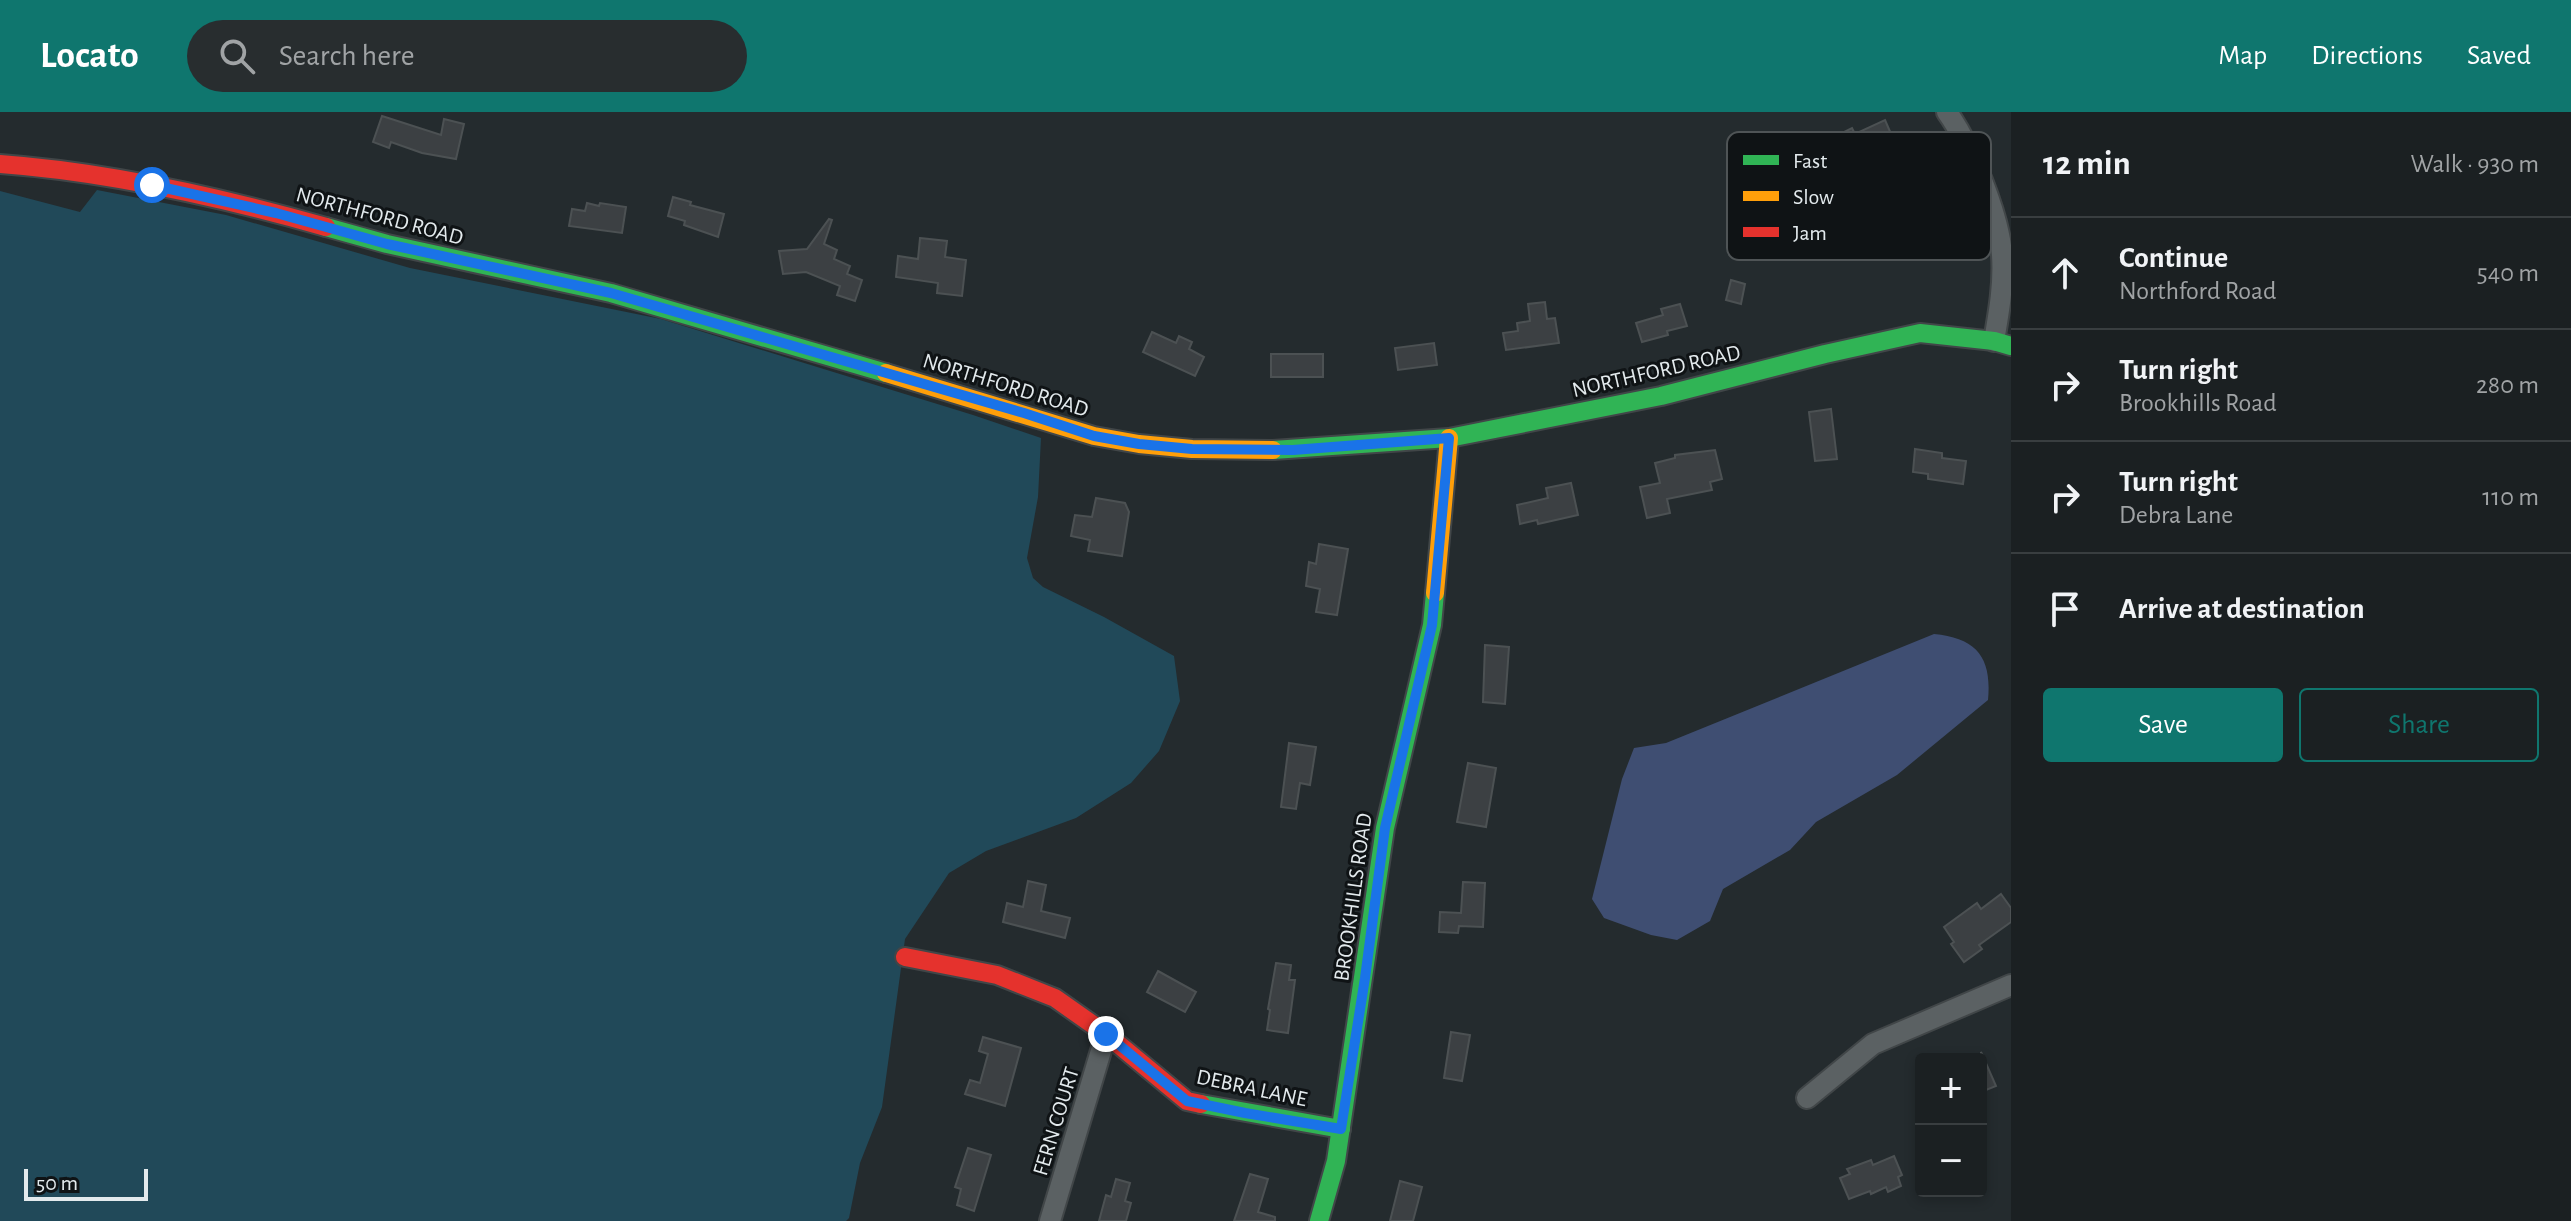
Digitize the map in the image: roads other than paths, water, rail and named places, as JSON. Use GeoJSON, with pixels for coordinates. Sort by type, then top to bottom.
{"type":"FeatureCollection","features":[{"type":"Feature","properties":{"kind":"street"},"geometry":{"type":"LineString","coordinates":[[1947,112],[1959,132]]}},
{"type":"Feature","properties":{"kind":"street","name":"NORTHFORD ROAD"},"geometry":{"type":"LineString","coordinates":[[0,164],[40,167],[152,185],[276,213],[387,244],[611,293],[1094,436],[1192,449],[1293,450],[1449,438],[1661,396],[1920,333],[2002,343]]}},
{"type":"Feature","properties":{"kind":"street"},"geometry":{"type":"LineString","coordinates":[[1991,209],[2002,252],[2002,343]]}},
{"type":"Feature","properties":{"kind":"street","name":"BROOKHILLS ROAD"},"geometry":{"type":"LineString","coordinates":[[1319,1221],[1336,1161],[1385,828],[1432,625],[1449,438]]}},
{"type":"Feature","properties":{"kind":"street","name":"DEBRA LANE"},"geometry":{"type":"LineString","coordinates":[[905,957],[997,975],[1055,998],[1106,1034],[1187,1101],[1341,1129]]}},
{"type":"Feature","properties":{"kind":"street"},"geometry":{"type":"LineString","coordinates":[[1807,1098],[1873,1044],[2011,985]]}},
{"type":"Feature","properties":{"kind":"street","name":"FERN COURT"},"geometry":{"type":"LineString","coordinates":[[1050,1221],[1106,1034]]}}]}
